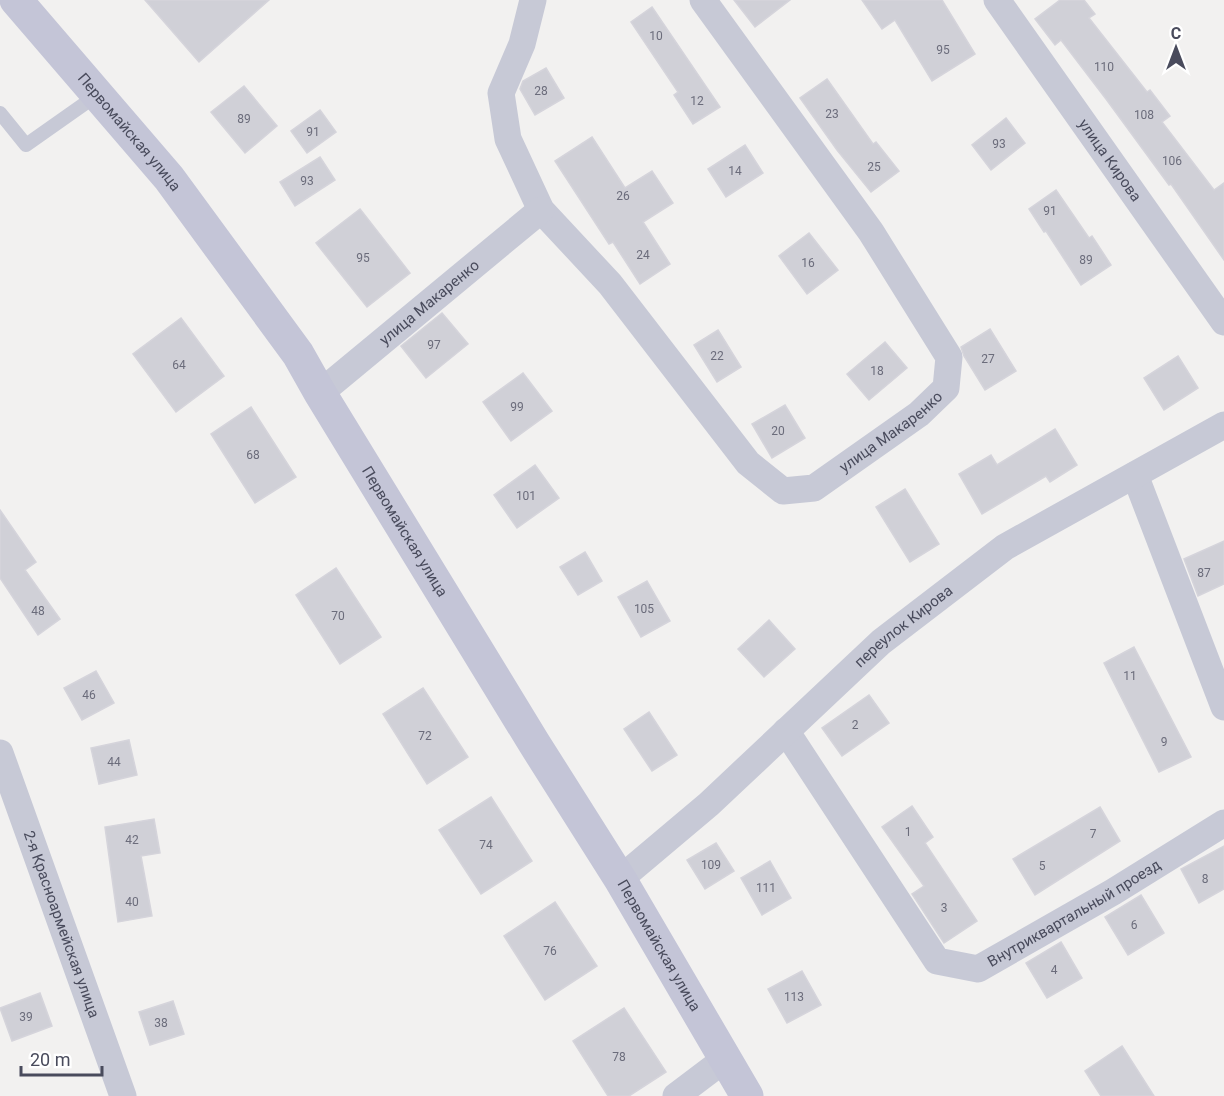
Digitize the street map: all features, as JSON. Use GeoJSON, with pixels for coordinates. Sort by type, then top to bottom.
{"type":"FeatureCollection","features":[{"type":"Feature","properties":{"kind":"main road","name":"Первомайская улица"},"geometry":{"type":"LineString","coordinates":[[16,0],[169,178],[298,354],[534,743],[620,879],[747,1096]]}},
{"type":"Feature","properties":{"kind":"street","name":"улица Макаренко"},"geometry":{"type":"LineString","coordinates":[[533,0],[522,44],[501,93],[508,139],[541,210],[610,284],[748,463],[783,492],[814,488],[919,414],[946,388],[949,357],[871,232],[703,0]]}},
{"type":"Feature","properties":{"kind":"street","name":"улица Кирова"},"geometry":{"type":"LineString","coordinates":[[997,0],[1224,322]]}},
{"type":"Feature","properties":{"kind":"street","name":"улица Макаренко"},"geometry":{"type":"LineString","coordinates":[[320,393],[541,210]]}},
{"type":"Feature","properties":{"kind":"street","name":"переулок Кирова"},"geometry":{"type":"LineString","coordinates":[[620,879],[709,804],[881,642],[1005,547],[1224,425]]}},
{"type":"Feature","properties":{"kind":"street"},"geometry":{"type":"LineString","coordinates":[[1135,475],[1224,707]]}},
{"type":"Feature","properties":{"kind":"street","name":"Внутриквартальный проезд"},"geometry":{"type":"LineString","coordinates":[[786,731],[937,961],[978,969],[1113,892],[1224,823]]}},
{"type":"Feature","properties":{"kind":"street","name":"2-я Красноармейская улица"},"geometry":{"type":"LineString","coordinates":[[0,753],[123,1096]]}},
{"type":"Feature","properties":{"kind":"street"},"geometry":{"type":"LineString","coordinates":[[676,1096],[725,1059]]}},
{"type":"Feature","properties":{"kind":"lane"},"geometry":{"type":"LineString","coordinates":[[0,113],[26,145],[97,95]]}},
{"type":"Feature","properties":{"kind":"building"},"geometry":{"type":"Polygon","coordinates":[[[145,0],[269,0],[199,62],[145,0]]]}},
{"type":"Feature","properties":{"kind":"building"},"geometry":{"type":"Polygon","coordinates":[[[734,0],[790,0],[755,27],[734,0]]]}},
{"type":"Feature","properties":{"kind":"building"},"geometry":{"type":"Polygon","coordinates":[[[862,0],[942,0],[975,54],[932,81],[895,20],[882,29],[862,0]]]}},
{"type":"Feature","properties":{"kind":"building"},"geometry":{"type":"Polygon","coordinates":[[[1060,0],[1084,0],[1095,14],[1089,18],[1147,92],[1150,90],[1170,116],[1162,122],[1214,190],[1224,183],[1224,260],[1171,184],[1169,185],[1061,40],[1055,45],[1035,19],[1060,0]]]}},
{"type":"Feature","properties":{"kind":"building"},"geometry":{"type":"Polygon","coordinates":[[[652,7],[720,107],[693,124],[674,95],[678,92],[631,22],[652,7]]]}},
{"type":"Feature","properties":{"kind":"building"},"geometry":{"type":"Polygon","coordinates":[[[546,68],[564,98],[535,115],[520,89],[523,81],[546,68]]]}},
{"type":"Feature","properties":{"kind":"building"},"geometry":{"type":"Polygon","coordinates":[[[827,79],[873,144],[876,142],[899,171],[871,192],[837,150],[800,98],[827,79]]]}},
{"type":"Feature","properties":{"kind":"building"},"geometry":{"type":"Polygon","coordinates":[[[244,86],[277,126],[245,153],[211,112],[244,86]]]}},
{"type":"Feature","properties":{"kind":"building"},"geometry":{"type":"Polygon","coordinates":[[[320,110],[336,132],[307,153],[291,131],[320,110]]]}},
{"type":"Feature","properties":{"kind":"building"},"geometry":{"type":"Polygon","coordinates":[[[1006,118],[1025,143],[991,170],[972,145],[1006,118]]]}},
{"type":"Feature","properties":{"kind":"building"},"geometry":{"type":"Polygon","coordinates":[[[592,137],[625,188],[652,171],[673,203],[643,222],[670,264],[640,284],[613,242],[609,244],[555,161],[592,137]]]}},
{"type":"Feature","properties":{"kind":"building"},"geometry":{"type":"Polygon","coordinates":[[[745,145],[763,173],[726,197],[708,169],[745,145]]]}},
{"type":"Feature","properties":{"kind":"building"},"geometry":{"type":"Polygon","coordinates":[[[320,157],[335,180],[295,206],[280,182],[320,157]]]}},
{"type":"Feature","properties":{"kind":"building"},"geometry":{"type":"Polygon","coordinates":[[[1056,190],[1089,238],[1092,236],[1111,265],[1081,285],[1029,209],[1056,190]]]}},
{"type":"Feature","properties":{"kind":"building"},"geometry":{"type":"Polygon","coordinates":[[[360,209],[410,273],[367,307],[316,243],[360,209]]]}},
{"type":"Feature","properties":{"kind":"building"},"geometry":{"type":"Polygon","coordinates":[[[809,233],[838,270],[807,294],[779,256],[809,233]]]}},
{"type":"Feature","properties":{"kind":"building"},"geometry":{"type":"Polygon","coordinates":[[[442,313],[468,344],[426,378],[401,346],[442,313]]]}},
{"type":"Feature","properties":{"kind":"building"},"geometry":{"type":"Polygon","coordinates":[[[181,318],[224,376],[176,412],[133,354],[181,318]]]}},
{"type":"Feature","properties":{"kind":"building"},"geometry":{"type":"Polygon","coordinates":[[[990,329],[1016,371],[985,390],[961,347],[990,329]]]}},
{"type":"Feature","properties":{"kind":"building"},"geometry":{"type":"Polygon","coordinates":[[[718,330],[741,367],[717,382],[694,345],[718,330]]]}},
{"type":"Feature","properties":{"kind":"building"},"geometry":{"type":"Polygon","coordinates":[[[885,342],[907,368],[869,400],[847,374],[885,342]]]}},
{"type":"Feature","properties":{"kind":"building"},"geometry":{"type":"Polygon","coordinates":[[[1178,356],[1198,388],[1164,410],[1144,378],[1178,356]]]}},
{"type":"Feature","properties":{"kind":"building"},"geometry":{"type":"Polygon","coordinates":[[[523,373],[552,411],[511,441],[483,402],[523,373]]]}},
{"type":"Feature","properties":{"kind":"building"},"geometry":{"type":"Polygon","coordinates":[[[785,405],[805,438],[772,458],[752,424],[785,405]]]}},
{"type":"Feature","properties":{"kind":"building"},"geometry":{"type":"Polygon","coordinates":[[[251,407],[296,477],[255,503],[211,434],[251,407]]]}},
{"type":"Feature","properties":{"kind":"building"},"geometry":{"type":"Polygon","coordinates":[[[1055,429],[1077,465],[1050,482],[1046,476],[982,514],[959,474],[991,455],[997,465],[1055,429]]]}},
{"type":"Feature","properties":{"kind":"building"},"geometry":{"type":"Polygon","coordinates":[[[535,465],[559,498],[517,528],[494,495],[535,465]]]}},
{"type":"Feature","properties":{"kind":"building"},"geometry":{"type":"Polygon","coordinates":[[[905,489],[939,544],[910,562],[876,507],[905,489]]]}},
{"type":"Feature","properties":{"kind":"building"},"geometry":{"type":"Polygon","coordinates":[[[0,510],[36,562],[25,570],[60,619],[38,635],[0,578],[0,510]]]}},
{"type":"Feature","properties":{"kind":"building"},"geometry":{"type":"Polygon","coordinates":[[[1224,541],[1224,584],[1198,596],[1184,559],[1224,541]]]}},
{"type":"Feature","properties":{"kind":"building"},"geometry":{"type":"Polygon","coordinates":[[[585,552],[602,581],[578,595],[560,567],[585,552]]]}},
{"type":"Feature","properties":{"kind":"building"},"geometry":{"type":"Polygon","coordinates":[[[336,568],[381,637],[340,664],[296,595],[336,568]]]}},
{"type":"Feature","properties":{"kind":"building"},"geometry":{"type":"Polygon","coordinates":[[[647,581],[670,621],[641,637],[618,597],[647,581]]]}},
{"type":"Feature","properties":{"kind":"building"},"geometry":{"type":"Polygon","coordinates":[[[769,620],[795,649],[764,677],[738,649],[769,620]]]}},
{"type":"Feature","properties":{"kind":"building"},"geometry":{"type":"Polygon","coordinates":[[[1134,647],[1191,757],[1159,772],[1104,663],[1134,647]]]}},
{"type":"Feature","properties":{"kind":"building"},"geometry":{"type":"Polygon","coordinates":[[[96,671],[114,703],[82,720],[64,688],[96,671]]]}},
{"type":"Feature","properties":{"kind":"building"},"geometry":{"type":"Polygon","coordinates":[[[423,688],[468,757],[427,784],[383,714],[423,688]]]}},
{"type":"Feature","properties":{"kind":"building"},"geometry":{"type":"Polygon","coordinates":[[[869,695],[889,723],[842,756],[822,728],[869,695]]]}},
{"type":"Feature","properties":{"kind":"building"},"geometry":{"type":"Polygon","coordinates":[[[649,712],[677,755],[652,771],[624,729],[649,712]]]}},
{"type":"Feature","properties":{"kind":"building"},"geometry":{"type":"Polygon","coordinates":[[[129,740],[137,775],[99,784],[91,748],[129,740]]]}},
{"type":"Feature","properties":{"kind":"building"},"geometry":{"type":"Polygon","coordinates":[[[491,797],[532,861],[481,894],[439,830],[491,797]]]}},
{"type":"Feature","properties":{"kind":"building"},"geometry":{"type":"Polygon","coordinates":[[[912,806],[933,837],[925,843],[977,921],[944,943],[912,894],[924,886],[882,827],[912,806]]]}},
{"type":"Feature","properties":{"kind":"building"},"geometry":{"type":"Polygon","coordinates":[[[1100,807],[1120,841],[1035,895],[1013,859],[1100,807]]]}},
{"type":"Feature","properties":{"kind":"building"},"geometry":{"type":"Polygon","coordinates":[[[154,819],[160,853],[141,856],[152,916],[118,922],[105,827],[154,819]]]}},
{"type":"Feature","properties":{"kind":"building"},"geometry":{"type":"Polygon","coordinates":[[[716,843],[734,871],[705,889],[687,860],[716,843]]]}},
{"type":"Feature","properties":{"kind":"building"},"geometry":{"type":"Polygon","coordinates":[[[1224,846],[1224,889],[1199,903],[1181,869],[1224,846]]]}},
{"type":"Feature","properties":{"kind":"building"},"geometry":{"type":"Polygon","coordinates":[[[770,861],[791,898],[762,915],[741,878],[770,861]]]}},
{"type":"Feature","properties":{"kind":"building"},"geometry":{"type":"Polygon","coordinates":[[[1141,895],[1164,933],[1128,955],[1105,917],[1141,895]]]}},
{"type":"Feature","properties":{"kind":"building"},"geometry":{"type":"Polygon","coordinates":[[[555,902],[597,966],[545,1000],[504,936],[555,902]]]}},
{"type":"Feature","properties":{"kind":"building"},"geometry":{"type":"Polygon","coordinates":[[[1061,942],[1082,978],[1047,998],[1026,963],[1061,942]]]}},
{"type":"Feature","properties":{"kind":"building"},"geometry":{"type":"Polygon","coordinates":[[[802,971],[821,1005],[787,1023],[768,989],[802,971]]]}},
{"type":"Feature","properties":{"kind":"building"},"geometry":{"type":"Polygon","coordinates":[[[40,993],[52,1026],[12,1041],[0,1008],[40,993]]]}},
{"type":"Feature","properties":{"kind":"building"},"geometry":{"type":"Polygon","coordinates":[[[173,1001],[184,1034],[150,1045],[139,1012],[173,1001]]]}},
{"type":"Feature","properties":{"kind":"building"},"geometry":{"type":"Polygon","coordinates":[[[624,1008],[666,1072],[629,1096],[608,1096],[573,1041],[624,1008]]]}},
{"type":"Feature","properties":{"kind":"building"},"geometry":{"type":"Polygon","coordinates":[[[1122,1046],[1154,1096],[1101,1096],[1085,1071],[1122,1046]]]}}]}
